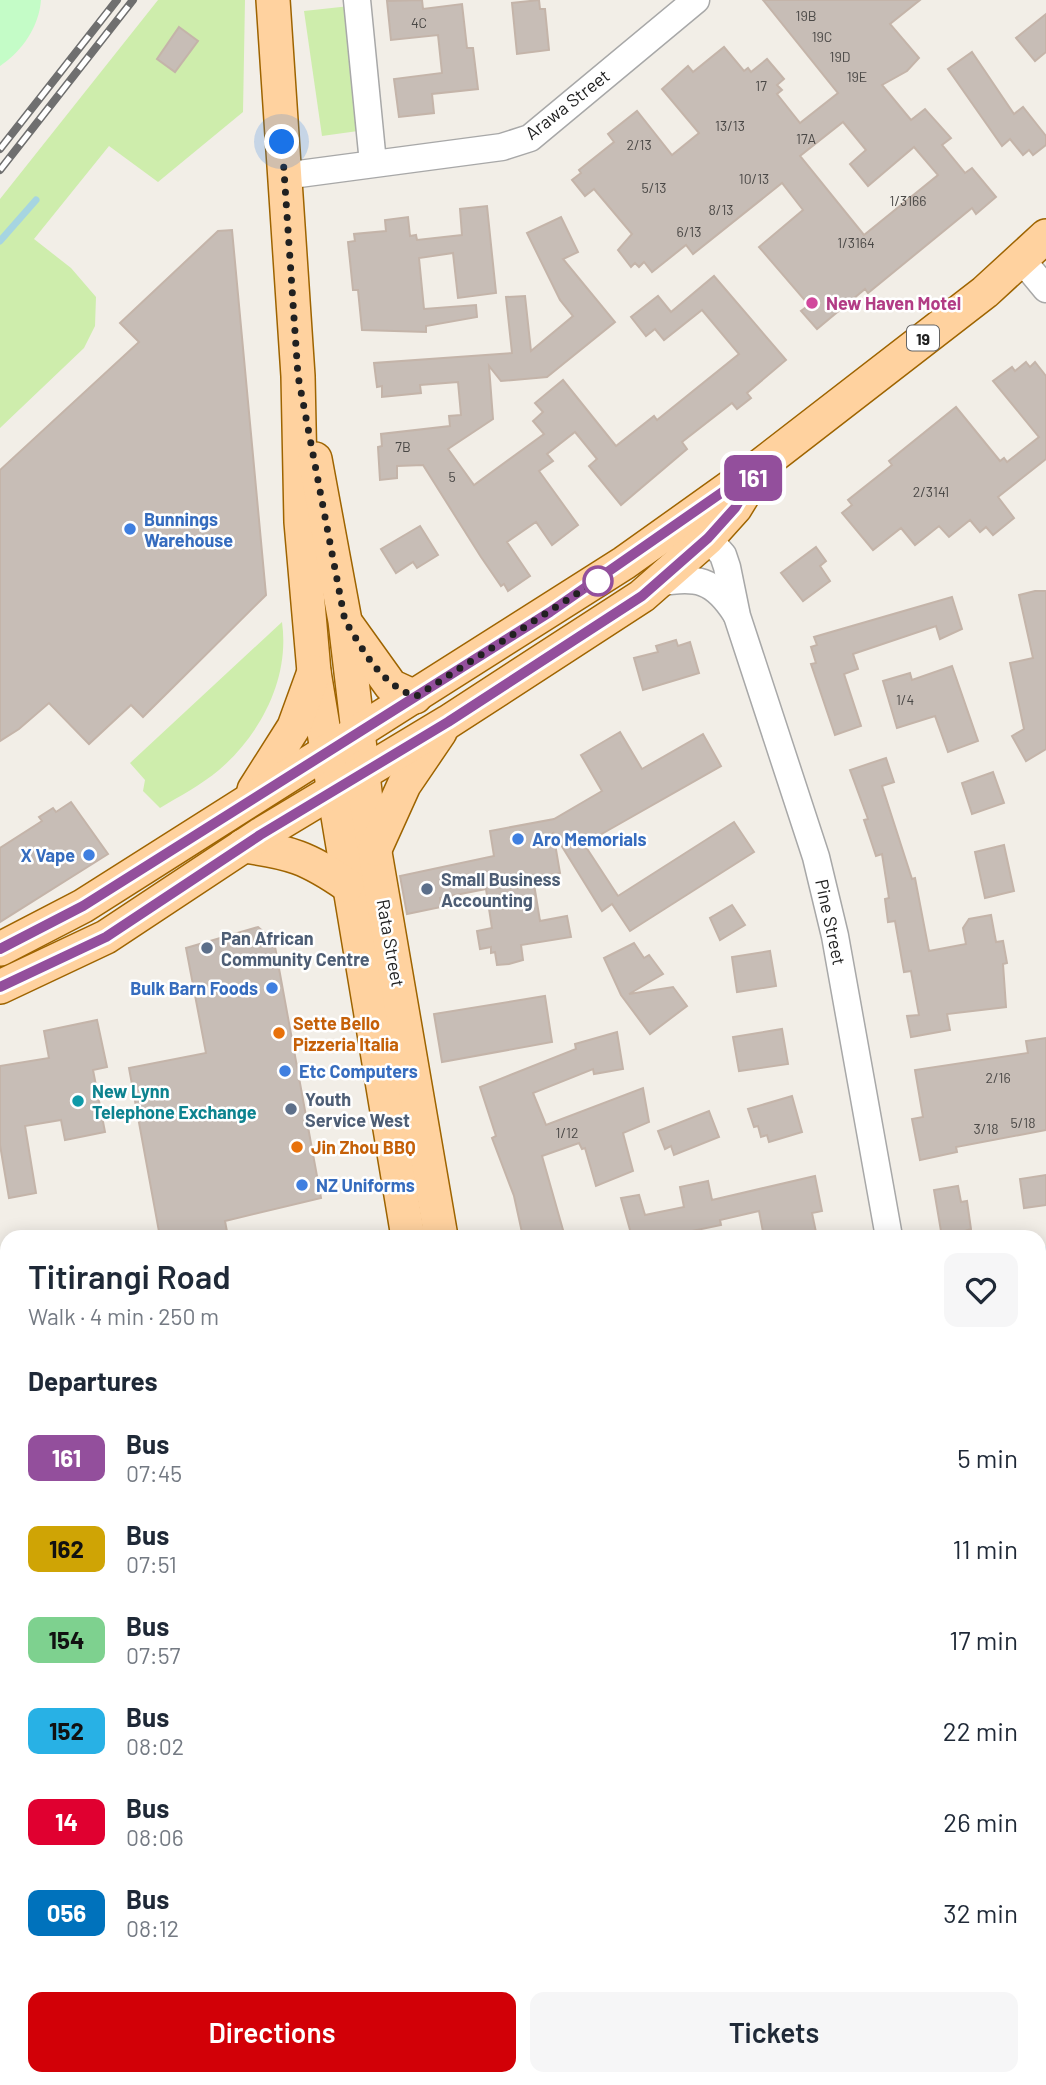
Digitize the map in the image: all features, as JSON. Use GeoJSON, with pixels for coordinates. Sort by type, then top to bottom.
{"type":"FeatureCollection","features":[{"type":"Feature","properties":{"kind":"main road"},"geometry":{"type":"LineString","coordinates":[[273,0],[298,376]]}},
{"type":"Feature","properties":{"kind":"main road","name":"19"},"geometry":{"type":"LineString","coordinates":[[329,751],[570,599],[760,466],[1022,260],[1046,236]]}},
{"type":"Feature","properties":{"kind":"main road","name":"Rata Street"},"geometry":{"type":"LineString","coordinates":[[298,376],[345,621],[363,773],[440,1230]]}},
{"type":"Feature","properties":{"kind":"main road","name":"Rata Street"},"geometry":{"type":"LineString","coordinates":[[298,376],[301,523],[314,672],[329,751],[347,885],[407,1230]]}},
{"type":"Feature","properties":{"kind":"main road","name":"19"},"geometry":{"type":"LineString","coordinates":[[335,792],[448,722],[658,583],[708,538],[735,508],[760,466]]}},
{"type":"Feature","properties":{"kind":"main road"},"geometry":{"type":"LineString","coordinates":[[649,543],[693,532],[708,538]]}},
{"type":"Feature","properties":{"kind":"main road"},"geometry":{"type":"LineString","coordinates":[[345,621],[383,678],[391,686],[415,697]]}},
{"type":"Feature","properties":{"kind":"main road"},"geometry":{"type":"LineString","coordinates":[[246,801],[294,727],[314,672]]}},
{"type":"Feature","properties":{"kind":"main road"},"geometry":{"type":"LineString","coordinates":[[375,849],[404,785],[448,722]]}},
{"type":"Feature","properties":{"kind":"main road"},"geometry":{"type":"LineString","coordinates":[[0,949],[83,906],[329,751]]}},
{"type":"Feature","properties":{"kind":"main road"},"geometry":{"type":"LineString","coordinates":[[0,987],[106,937],[243,846],[335,792]]}},
{"type":"Feature","properties":{"kind":"main road"},"geometry":{"type":"LineString","coordinates":[[243,846],[287,852],[314,862],[347,885]]}},
{"type":"Feature","properties":{"kind":"street"},"geometry":{"type":"LineString","coordinates":[[357,0],[373,163]]}},
{"type":"Feature","properties":{"kind":"street","name":"Arawa Street"},"geometry":{"type":"LineString","coordinates":[[284,176],[502,147],[530,138],[696,0]]}},
{"type":"Feature","properties":{"kind":"street"},"geometry":{"type":"LineString","coordinates":[[1022,260],[1046,289]]}},
{"type":"Feature","properties":{"kind":"street","name":"Pine Street"},"geometry":{"type":"LineString","coordinates":[[708,538],[723,555],[737,616],[816,857],[835,936],[889,1230]]}},
{"type":"Feature","properties":{"kind":"street","name":"Pine Street"},"geometry":{"type":"LineString","coordinates":[[658,583],[684,578],[701,580],[728,601],[737,616]]}},
{"type":"Feature","properties":{"kind":"green space"},"geometry":{"type":"Polygon","coordinates":[[[0,0],[41,0],[37,20],[28,38],[0,66],[0,0]]]}},
{"type":"Feature","properties":{"kind":"green space"},"geometry":{"type":"Polygon","coordinates":[[[158,0],[245,0],[243,112],[158,182],[109,146],[34,239],[71,268],[96,297],[95,326],[84,348],[0,428],[0,199],[158,0]]]}},
{"type":"Feature","properties":{"kind":"green space"},"geometry":{"type":"Polygon","coordinates":[[[350,6],[358,131],[322,136],[304,11],[350,6]]]}},
{"type":"Feature","properties":{"kind":"green space"},"geometry":{"type":"Polygon","coordinates":[[[282,622],[283,643],[277,684],[260,722],[248,740],[219,770],[160,808],[143,791],[145,780],[130,763],[282,622]]]}},
{"type":"Feature","properties":{"kind":"building"},"geometry":{"type":"Polygon","coordinates":[[[422,0],[423,9],[462,4],[467,48],[473,48],[478,89],[432,94],[434,113],[399,117],[394,79],[442,73],[438,35],[391,40],[387,1],[422,0]]]}},
{"type":"Feature","properties":{"kind":"building"},"geometry":{"type":"Polygon","coordinates":[[[539,0],[540,9],[545,9],[549,50],[517,54],[512,3],[539,0]]]}},
{"type":"Feature","properties":{"kind":"building"},"geometry":{"type":"Polygon","coordinates":[[[763,0],[920,0],[890,24],[919,58],[907,71],[882,85],[911,120],[925,109],[951,138],[942,145],[965,173],[972,168],[996,197],[976,214],[972,208],[868,293],[865,289],[817,329],[801,311],[809,305],[759,247],[803,210],[782,183],[693,254],[686,245],[652,272],[644,262],[639,267],[635,263],[631,267],[618,250],[632,234],[594,189],[585,196],[572,180],[581,173],[579,170],[614,142],[608,134],[637,111],[672,155],[699,133],[662,89],[688,66],[693,72],[724,47],[744,71],[748,68],[751,72],[767,59],[784,79],[777,85],[782,90],[777,94],[800,123],[838,93],[763,0]],[[843,122],[800,156],[864,235],[938,175],[914,147],[868,186],[850,164],[866,150],[843,122]]]}},
{"type":"Feature","properties":{"kind":"building"},"geometry":{"type":"Polygon","coordinates":[[[1046,14],[1046,52],[1035,61],[1016,38],[1046,14]]]}},
{"type":"Feature","properties":{"kind":"building"},"geometry":{"type":"Polygon","coordinates":[[[179,27],[198,41],[175,72],[157,59],[179,27]]]}},
{"type":"Feature","properties":{"kind":"building"},"geometry":{"type":"Polygon","coordinates":[[[972,52],[1014,114],[1023,107],[1046,136],[1046,145],[1033,155],[1029,150],[1023,155],[1010,139],[1002,146],[948,69],[972,52]]]}},
{"type":"Feature","properties":{"kind":"building"},"geometry":{"type":"Polygon","coordinates":[[[487,206],[496,293],[458,298],[453,253],[419,258],[424,309],[476,305],[477,317],[426,326],[426,332],[362,330],[358,290],[353,290],[348,242],[355,241],[354,234],[386,231],[385,220],[408,217],[410,236],[416,235],[417,240],[462,235],[460,209],[487,206]]]}},
{"type":"Feature","properties":{"kind":"building"},"geometry":{"type":"Polygon","coordinates":[[[561,217],[578,252],[563,259],[615,322],[547,377],[501,381],[489,366],[493,419],[448,449],[474,485],[544,434],[533,421],[543,412],[535,403],[563,380],[616,446],[654,416],[657,420],[739,354],[702,310],[664,340],[655,329],[646,336],[631,317],[658,296],[671,312],[714,276],[786,360],[747,393],[751,398],[737,409],[732,403],[682,442],[687,449],[621,505],[589,466],[597,459],[575,432],[547,454],[553,461],[539,471],[578,525],[552,545],[536,522],[507,542],[530,576],[508,591],[504,584],[501,586],[481,557],[423,465],[397,466],[397,478],[380,480],[378,447],[382,446],[381,434],[450,426],[449,416],[461,415],[458,382],[420,385],[421,393],[382,397],[382,386],[377,387],[374,363],[512,353],[506,297],[525,296],[531,351],[573,316],[560,300],[527,233],[561,217]]]}},
{"type":"Feature","properties":{"kind":"building","name":"Bunnings Warehouse"},"geometry":{"type":"Polygon","coordinates":[[[232,230],[266,595],[143,717],[131,705],[89,744],[49,703],[19,729],[0,741],[0,470],[139,342],[120,323],[218,231],[232,230]]]}},
{"type":"Feature","properties":{"kind":"building"},"geometry":{"type":"Polygon","coordinates":[[[1026,362],[1030,367],[1035,362],[1046,376],[1046,459],[998,497],[1014,518],[993,535],[986,527],[980,532],[970,520],[949,537],[939,526],[915,545],[901,528],[873,550],[842,513],[852,505],[848,500],[892,465],[889,461],[956,407],[1000,461],[1004,458],[1007,462],[1039,437],[993,381],[1012,367],[1015,371],[1026,362]]]}},
{"type":"Feature","properties":{"kind":"building"},"geometry":{"type":"Polygon","coordinates":[[[420,526],[438,555],[417,568],[413,562],[396,573],[381,549],[420,526]]]}},
{"type":"Feature","properties":{"kind":"building"},"geometry":{"type":"Polygon","coordinates":[[[816,547],[826,561],[820,566],[830,581],[803,601],[781,573],[816,547]]]}},
{"type":"Feature","properties":{"kind":"building"},"geometry":{"type":"Polygon","coordinates":[[[1046,591],[1046,749],[1026,761],[1012,736],[1024,729],[1010,663],[1033,658],[1019,595],[1046,591]]]}},
{"type":"Feature","properties":{"kind":"building"},"geometry":{"type":"Polygon","coordinates":[[[952,597],[962,629],[940,639],[936,626],[853,654],[858,669],[844,674],[861,726],[835,735],[811,664],[816,663],[811,647],[817,645],[814,637],[952,597]]]}},
{"type":"Feature","properties":{"kind":"building"},"geometry":{"type":"Polygon","coordinates":[[[676,640],[678,646],[690,642],[699,673],[643,690],[634,658],[658,652],[656,646],[676,640]]]}},
{"type":"Feature","properties":{"kind":"building"},"geometry":{"type":"Polygon","coordinates":[[[952,666],[978,741],[948,752],[935,716],[897,728],[883,681],[910,673],[912,680],[952,666]]]}},
{"type":"Feature","properties":{"kind":"building"},"geometry":{"type":"Polygon","coordinates":[[[620,732],[642,769],[703,734],[721,766],[584,844],[618,896],[734,822],[754,852],[630,931],[612,904],[602,911],[553,832],[560,873],[533,878],[540,921],[567,916],[571,937],[521,945],[523,960],[509,964],[497,965],[495,952],[491,953],[491,947],[480,949],[477,931],[492,928],[486,889],[440,898],[441,907],[407,914],[400,876],[494,856],[490,831],[554,819],[602,791],[581,755],[620,732]]]}},
{"type":"Feature","properties":{"kind":"building"},"geometry":{"type":"Polygon","coordinates":[[[886,758],[894,782],[882,786],[912,879],[915,878],[929,951],[966,944],[963,928],[969,919],[991,915],[996,942],[1003,941],[1007,963],[1003,964],[1006,1007],[947,1014],[950,1030],[911,1037],[907,1016],[919,1015],[911,971],[904,972],[895,921],[888,922],[885,899],[889,898],[882,854],[876,856],[864,820],[868,819],[850,770],[886,758]]]}},
{"type":"Feature","properties":{"kind":"building"},"geometry":{"type":"Polygon","coordinates":[[[993,772],[1004,803],[972,814],[962,783],[993,772]]]}},
{"type":"Feature","properties":{"kind":"building"},"geometry":{"type":"Polygon","coordinates":[[[71,802],[108,854],[0,922],[0,848],[42,821],[39,817],[53,808],[56,812],[71,802]]]}},
{"type":"Feature","properties":{"kind":"building"},"geometry":{"type":"Polygon","coordinates":[[[1004,845],[1014,891],[985,898],[975,852],[1004,845]]]}},
{"type":"Feature","properties":{"kind":"building"},"geometry":{"type":"Polygon","coordinates":[[[732,905],[745,925],[720,940],[710,918],[732,905]]]}},
{"type":"Feature","properties":{"kind":"building"},"geometry":{"type":"Polygon","coordinates":[[[258,927],[274,941],[321,1198],[225,1221],[227,1230],[159,1230],[129,1068],[206,1053],[186,948],[258,927]]]}},
{"type":"Feature","properties":{"kind":"building"},"geometry":{"type":"Polygon","coordinates":[[[634,943],[644,958],[649,955],[663,974],[629,994],[673,987],[687,1006],[650,1034],[621,995],[604,958],[634,943]]]}},
{"type":"Feature","properties":{"kind":"building"},"geometry":{"type":"Polygon","coordinates":[[[770,951],[776,986],[737,992],[732,957],[770,951]]]}},
{"type":"Feature","properties":{"kind":"building"},"geometry":{"type":"Polygon","coordinates":[[[545,996],[552,1042],[442,1062],[434,1014],[545,996]]]}},
{"type":"Feature","properties":{"kind":"building"},"geometry":{"type":"Polygon","coordinates":[[[97,1020],[107,1067],[93,1070],[105,1132],[65,1140],[61,1120],[25,1126],[36,1193],[9,1198],[0,1145],[0,1066],[49,1058],[44,1031],[97,1020]]]}},
{"type":"Feature","properties":{"kind":"building"},"geometry":{"type":"Polygon","coordinates":[[[782,1029],[788,1064],[739,1071],[733,1037],[782,1029]]]}},
{"type":"Feature","properties":{"kind":"building"},"geometry":{"type":"Polygon","coordinates":[[[617,1032],[623,1069],[594,1074],[593,1069],[533,1093],[546,1125],[643,1088],[649,1122],[623,1133],[633,1171],[596,1186],[585,1148],[582,1149],[579,1143],[542,1156],[563,1230],[521,1230],[514,1196],[492,1138],[496,1136],[480,1087],[576,1049],[575,1044],[617,1032]]]}},
{"type":"Feature","properties":{"kind":"building"},"geometry":{"type":"Polygon","coordinates":[[[1046,1038],[1046,1130],[956,1147],[957,1152],[920,1160],[912,1119],[923,1117],[915,1070],[1028,1053],[1026,1041],[1046,1038]]]}},
{"type":"Feature","properties":{"kind":"building"},"geometry":{"type":"Polygon","coordinates":[[[792,1096],[802,1132],[769,1142],[767,1135],[761,1137],[758,1126],[754,1127],[748,1109],[792,1096]]]}},
{"type":"Feature","properties":{"kind":"building"},"geometry":{"type":"Polygon","coordinates":[[[709,1111],[719,1137],[674,1155],[671,1146],[665,1149],[658,1131],[709,1111]]]}},
{"type":"Feature","properties":{"kind":"building"},"geometry":{"type":"Polygon","coordinates":[[[1046,1175],[1046,1205],[1024,1208],[1020,1179],[1046,1175]]]}},
{"type":"Feature","properties":{"kind":"building"},"geometry":{"type":"Polygon","coordinates":[[[815,1176],[822,1211],[812,1213],[816,1230],[763,1230],[759,1211],[720,1220],[721,1225],[697,1230],[630,1230],[621,1198],[639,1195],[645,1215],[684,1207],[680,1187],[708,1181],[712,1200],[815,1176]]]}},
{"type":"Feature","properties":{"kind":"building"},"geometry":{"type":"Polygon","coordinates":[[[958,1186],[961,1202],[967,1201],[971,1229],[941,1230],[934,1190],[958,1186]]]}},
{"type":"Feature","properties":{"kind":"waterway"},"geometry":{"type":"LineString","coordinates":[[0,241],[36,200]]}},
{"type":"Feature","properties":{"kind":"railway"},"geometry":{"type":"LineString","coordinates":[[0,149],[117,0]]}},
{"type":"Feature","properties":{"kind":"railway"},"geometry":{"type":"LineString","coordinates":[[0,170],[133,0]]}},
{"type":"Feature","properties":{"kind":"bus line","name":"161"},"geometry":{"type":"LineString","coordinates":[[0,949],[83,906],[175,845],[550,612],[760,466],[735,508],[708,538],[642,596],[448,722],[260,835],[106,937],[0,987]]}},
{"type":"Feature","properties":{"kind":"place","name":"New Haven Motel"},"geometry":{"type":"Point","coordinates":[812,303]}},
{"type":"Feature","properties":{"kind":"place","name":"Bunnings Warehouse"},"geometry":{"type":"Point","coordinates":[130,529]}},
{"type":"Feature","properties":{"kind":"place","name":"Aro Memorials"},"geometry":{"type":"Point","coordinates":[518,839]}},
{"type":"Feature","properties":{"kind":"place","name":"X Vape"},"geometry":{"type":"Point","coordinates":[89,855]}},
{"type":"Feature","properties":{"kind":"place","name":"Small Business Accounting"},"geometry":{"type":"Point","coordinates":[427,889]}},
{"type":"Feature","properties":{"kind":"place","name":"Pan African Community Centre"},"geometry":{"type":"Point","coordinates":[207,948]}},
{"type":"Feature","properties":{"kind":"place","name":"Bulk Barn Foods"},"geometry":{"type":"Point","coordinates":[272,988]}},
{"type":"Feature","properties":{"kind":"place","name":"Sette Bello Pizzeria Italia"},"geometry":{"type":"Point","coordinates":[279,1033]}},
{"type":"Feature","properties":{"kind":"place","name":"Etc Computers"},"geometry":{"type":"Point","coordinates":[285,1071]}},
{"type":"Feature","properties":{"kind":"place","name":"New Lynn Telephone Exchange"},"geometry":{"type":"Point","coordinates":[78,1101]}},
{"type":"Feature","properties":{"kind":"place","name":"Youth Service West"},"geometry":{"type":"Point","coordinates":[291,1109]}},
{"type":"Feature","properties":{"kind":"place","name":"Jin Zhou BBQ"},"geometry":{"type":"Point","coordinates":[297,1147]}},
{"type":"Feature","properties":{"kind":"place","name":"NZ Uniforms"},"geometry":{"type":"Point","coordinates":[302,1185]}},
{"type":"Feature","properties":{"kind":"route"},"geometry":{"type":"LineString","coordinates":[[282,142],[298,376],[345,621],[383,678],[391,686],[415,697],[606,575],[598,581]]}}]}
